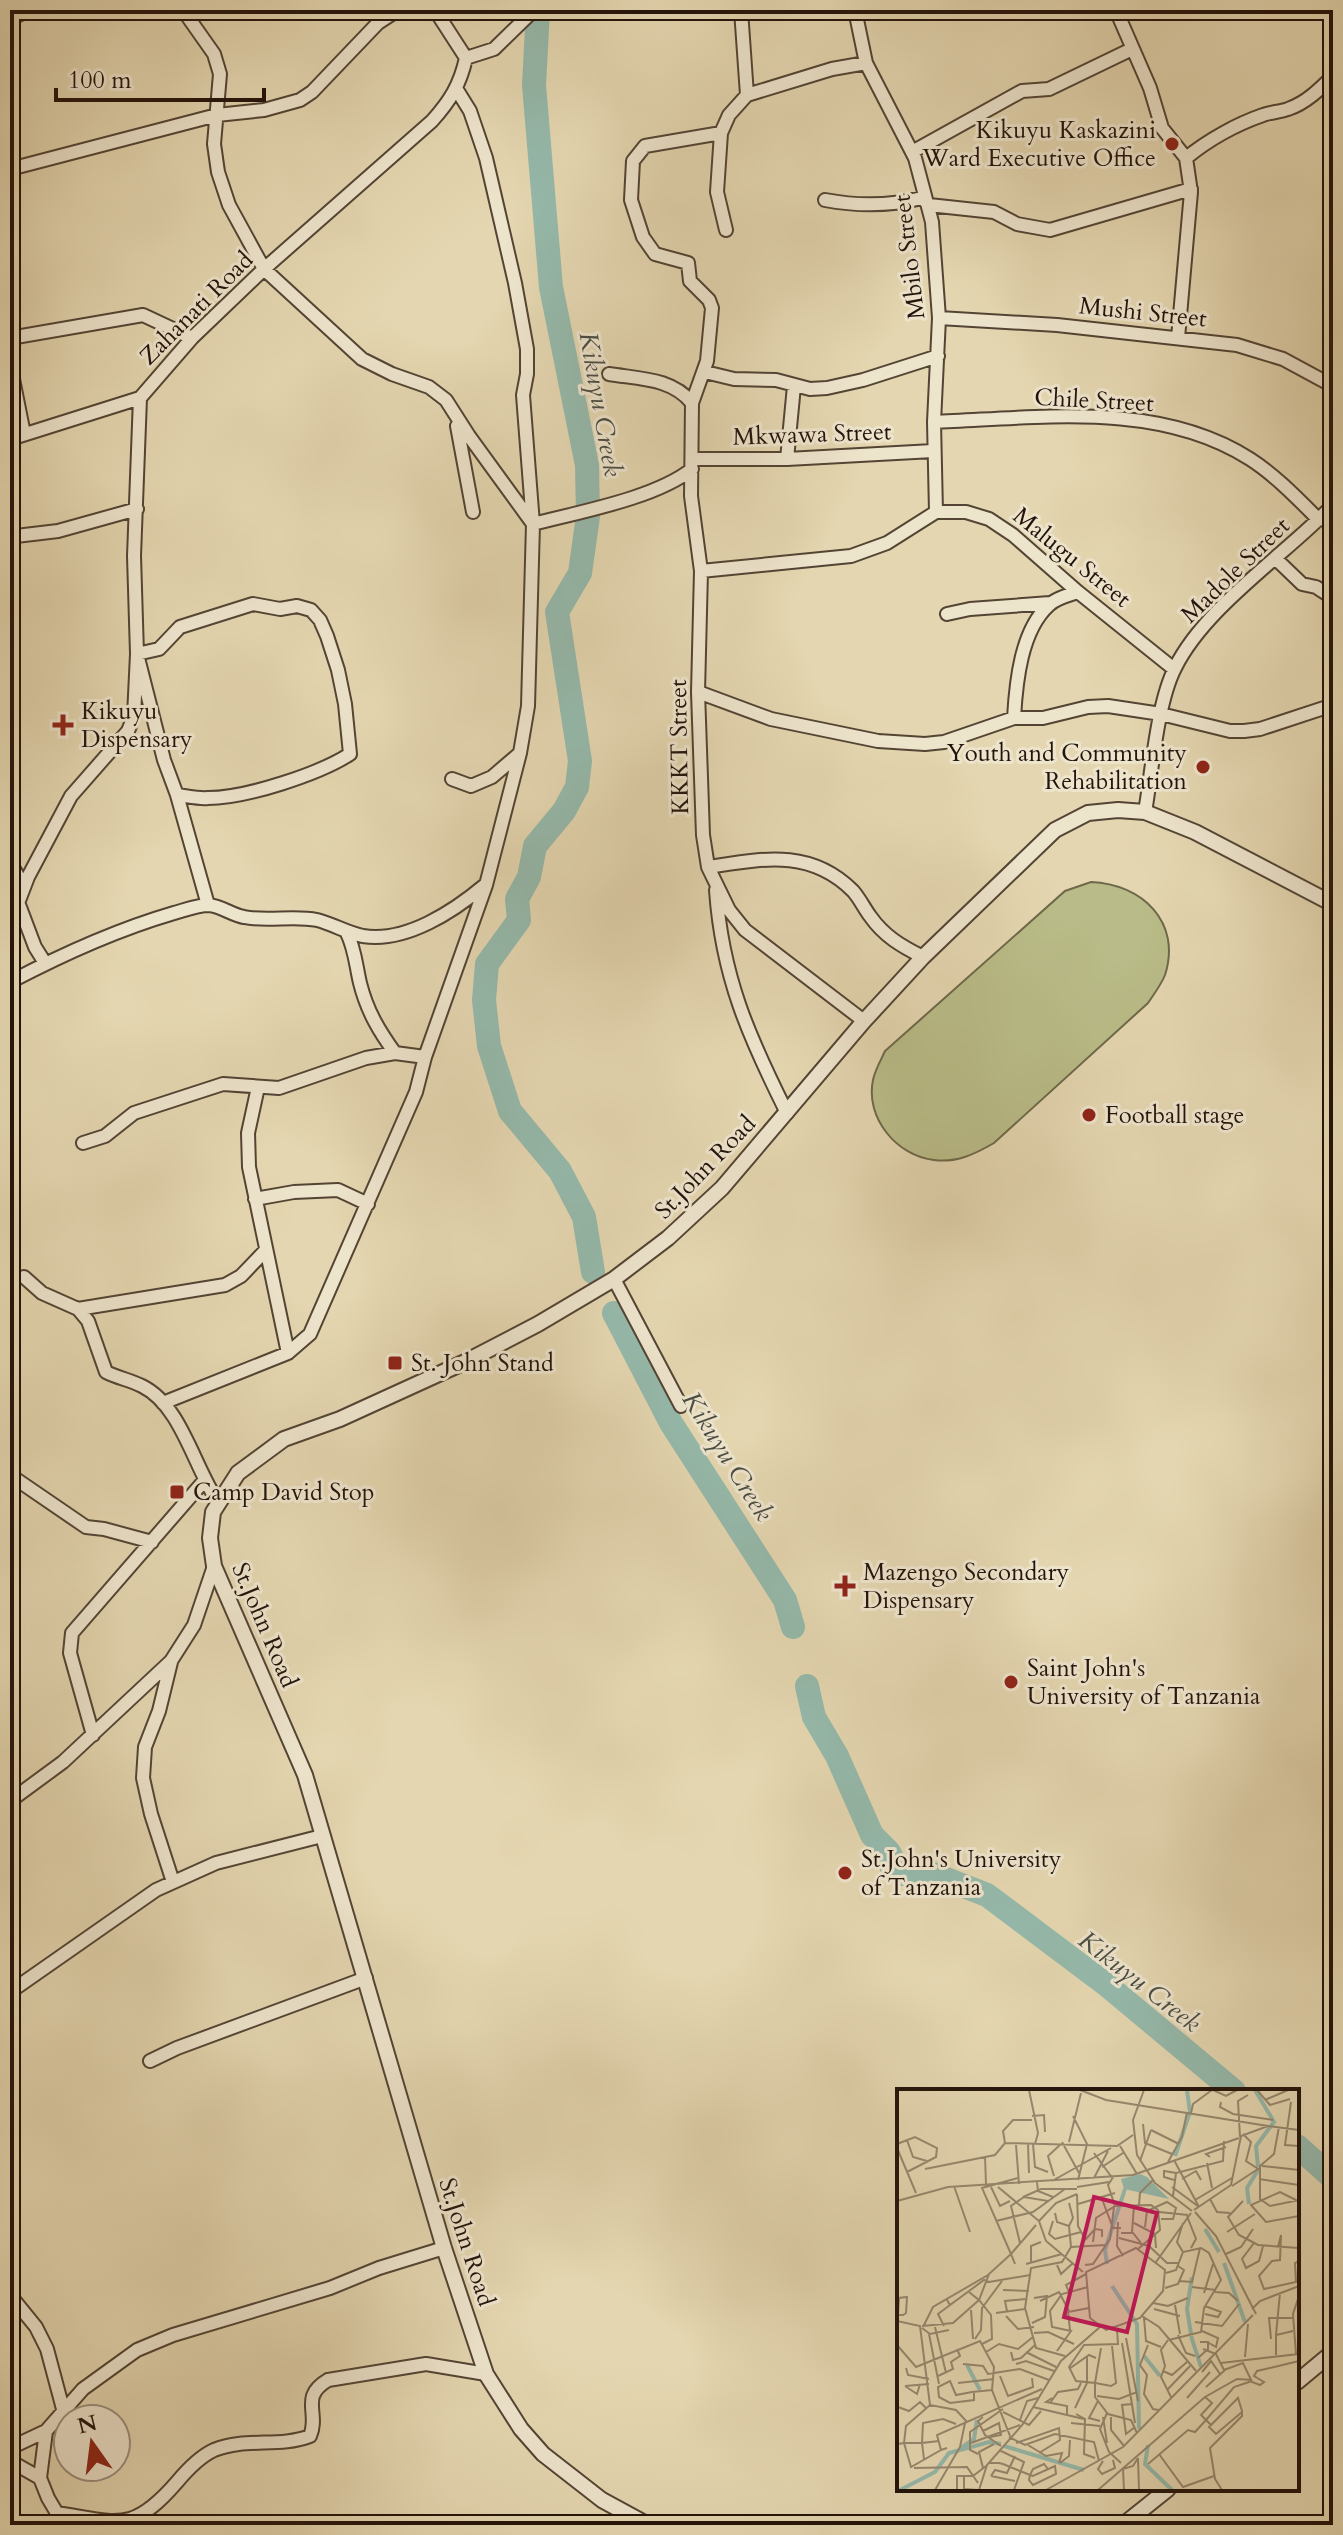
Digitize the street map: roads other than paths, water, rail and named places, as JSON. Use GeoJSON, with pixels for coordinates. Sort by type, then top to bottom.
{"type":"FeatureCollection","features":[{"type":"Feature","properties":{"kind":"street"},"geometry":{"type":"LineString","coordinates":[[10,19],[29,10]]}},
{"type":"Feature","properties":{"kind":"street"},"geometry":{"type":"LineString","coordinates":[[183,10],[214,54],[220,74],[214,144],[218,172],[229,205],[264,269],[362,359],[429,387],[446,400],[533,524]]}},
{"type":"Feature","properties":{"kind":"street"},"geometry":{"type":"LineString","coordinates":[[10,169],[217,115],[264,110],[300,100],[312,92],[378,23],[398,10]]}},
{"type":"Feature","properties":{"kind":"street"},"geometry":{"type":"LineString","coordinates":[[435,10],[466,58],[494,49],[534,10]]}},
{"type":"Feature","properties":{"kind":"street"},"geometry":{"type":"LineString","coordinates":[[741,10],[747,95]]}},
{"type":"Feature","properties":{"kind":"street","name":"Mbilo Street"},"geometry":{"type":"LineString","coordinates":[[855,10],[866,63],[912,152],[929,205],[939,318],[933,451],[936,512]]}},
{"type":"Feature","properties":{"kind":"street"},"geometry":{"type":"LineString","coordinates":[[1116,10],[1150,88],[1162,128],[1186,158],[1191,189],[1178,338]]}},
{"type":"Feature","properties":{"kind":"street"},"geometry":{"type":"LineString","coordinates":[[912,152],[1022,91],[1049,89],[1132,49]]}},
{"type":"Feature","properties":{"kind":"street","name":"Zahanati Road"},"geometry":{"type":"LineString","coordinates":[[208,905],[164,760],[137,654],[134,556],[140,398],[192,338],[264,269],[432,121],[457,90],[466,58]]}},
{"type":"Feature","properties":{"kind":"street"},"geometry":{"type":"LineString","coordinates":[[726,230],[717,192],[721,133],[729,115],[747,95],[832,69],[866,63]]}},
{"type":"Feature","properties":{"kind":"street"},"geometry":{"type":"LineString","coordinates":[[1186,158],[1239,126],[1291,108],[1318,92],[1333,76]]}},
{"type":"Feature","properties":{"kind":"street"},"geometry":{"type":"LineString","coordinates":[[163,1403],[288,1353],[310,1334],[416,1092],[425,1057],[486,885],[520,753],[528,706],[533,524],[523,395],[527,349],[486,158],[470,111],[457,90]]}},
{"type":"Feature","properties":{"kind":"street","name":"KKKT Street"},"geometry":{"type":"LineString","coordinates":[[721,133],[645,146],[633,161],[631,200],[643,237],[655,254],[688,263],[690,281],[709,300],[712,308],[705,372],[700,377],[692,403],[691,496],[701,571],[698,692],[703,835],[708,867],[729,910],[745,930],[864,1021]]}},
{"type":"Feature","properties":{"kind":"street"},"geometry":{"type":"LineString","coordinates":[[825,200],[848,204],[896,204],[922,198],[929,205],[994,212],[1017,224],[1050,230],[1191,189]]}},
{"type":"Feature","properties":{"kind":"street"},"geometry":{"type":"LineString","coordinates":[[10,338],[143,315],[192,338]]}},
{"type":"Feature","properties":{"kind":"street","name":"Mushi Street"},"geometry":{"type":"LineString","coordinates":[[939,318],[1057,325],[1263,351],[1333,386]]}},
{"type":"Feature","properties":{"kind":"street"},"geometry":{"type":"LineString","coordinates":[[705,372],[734,379],[776,380],[810,389],[846,385],[938,356]]}},
{"type":"Feature","properties":{"kind":"street"},"geometry":{"type":"LineString","coordinates":[[10,364],[24,434]]}},
{"type":"Feature","properties":{"kind":"street"},"geometry":{"type":"LineString","coordinates":[[609,374],[666,383],[681,391],[692,403]]}},
{"type":"Feature","properties":{"kind":"street"},"geometry":{"type":"LineString","coordinates":[[787,459],[794,386]]}},
{"type":"Feature","properties":{"kind":"street"},"geometry":{"type":"LineString","coordinates":[[10,439],[140,398]]}},
{"type":"Feature","properties":{"kind":"street"},"geometry":{"type":"LineString","coordinates":[[453,411],[473,512]]}},
{"type":"Feature","properties":{"kind":"street","name":"Chile Street"},"geometry":{"type":"LineString","coordinates":[[934,422],[1088,418],[1126,419],[1174,427],[1217,441],[1252,460],[1319,520]]}},
{"type":"Feature","properties":{"kind":"street","name":"Mkwawa Street"},"geometry":{"type":"LineString","coordinates":[[692,464],[933,451]]}},
{"type":"Feature","properties":{"kind":"street"},"geometry":{"type":"LineString","coordinates":[[533,524],[619,501],[680,479],[692,464]]}},
{"type":"Feature","properties":{"kind":"street","name":"Madole Street"},"geometry":{"type":"LineString","coordinates":[[1145,812],[1161,714],[1174,669],[1213,618],[1333,505]]}},
{"type":"Feature","properties":{"kind":"street"},"geometry":{"type":"LineString","coordinates":[[10,534],[58,531],[137,509]]}},
{"type":"Feature","properties":{"kind":"street"},"geometry":{"type":"LineString","coordinates":[[701,571],[851,556],[887,543],[936,512]]}},
{"type":"Feature","properties":{"kind":"street","name":"Malugu Street"},"geometry":{"type":"LineString","coordinates":[[936,512],[966,512],[989,519],[1013,535],[1174,669]]}},
{"type":"Feature","properties":{"kind":"street"},"geometry":{"type":"LineString","coordinates":[[1276,559],[1302,584],[1316,587],[1333,598]]}},
{"type":"Feature","properties":{"kind":"street"},"geometry":{"type":"LineString","coordinates":[[947,614],[970,609],[1050,603],[1078,592]]}},
{"type":"Feature","properties":{"kind":"street"},"geometry":{"type":"LineString","coordinates":[[1014,718],[1015,694],[1024,651],[1037,620],[1050,603]]}},
{"type":"Feature","properties":{"kind":"street"},"geometry":{"type":"LineString","coordinates":[[10,924],[24,887],[71,796],[128,731],[134,716],[137,654],[159,649],[180,627],[253,604],[280,609],[297,606],[311,610],[320,620],[338,670],[350,754],[333,765],[232,796],[206,799],[177,795]]}},
{"type":"Feature","properties":{"kind":"street"},"geometry":{"type":"LineString","coordinates":[[698,692],[771,719],[878,741],[925,744],[944,742],[1014,718],[1043,718],[1088,707],[1108,706],[1161,714],[1230,731],[1244,731],[1260,729],[1333,705]]}},
{"type":"Feature","properties":{"kind":"street"},"geometry":{"type":"LineString","coordinates":[[452,779],[471,786],[492,777],[520,753]]}},
{"type":"Feature","properties":{"kind":"street","name":"St.John Road"},"geometry":{"type":"LineString","coordinates":[[648,2525],[602,2500],[543,2454],[521,2429],[486,2374],[444,2248],[305,1775],[214,1566],[210,1538],[213,1512],[238,1473],[284,1439],[340,1419],[465,1362],[538,1324],[614,1279],[668,1238],[722,1188],[864,1021],[923,957],[1055,830],[1088,813],[1118,810],[1145,812],[1184,827],[1333,904]]}},
{"type":"Feature","properties":{"kind":"street"},"geometry":{"type":"LineString","coordinates":[[708,867],[767,860],[794,859],[810,863],[852,891],[891,940],[923,957]]}},
{"type":"Feature","properties":{"kind":"street"},"geometry":{"type":"LineString","coordinates":[[10,862],[24,887]]}},
{"type":"Feature","properties":{"kind":"street"},"geometry":{"type":"LineString","coordinates":[[10,982],[65,952],[152,919],[208,905],[240,916],[267,920],[316,920],[347,933],[384,937],[415,929],[486,885]]}},
{"type":"Feature","properties":{"kind":"street"},"geometry":{"type":"LineString","coordinates":[[716,885],[719,932],[735,999],[753,1045],[787,1113]]}},
{"type":"Feature","properties":{"kind":"street"},"geometry":{"type":"LineString","coordinates":[[18,902],[35,947],[45,963]]}},
{"type":"Feature","properties":{"kind":"street"},"geometry":{"type":"LineString","coordinates":[[347,933],[354,947],[368,1008],[376,1026],[395,1053]]}},
{"type":"Feature","properties":{"kind":"street"},"geometry":{"type":"LineString","coordinates":[[83,1143],[105,1136],[134,1113],[223,1084],[279,1088],[366,1058],[395,1053],[425,1057]]}},
{"type":"Feature","properties":{"kind":"street"},"geometry":{"type":"LineString","coordinates":[[258,1087],[247,1149],[265,1251],[288,1353]]}},
{"type":"Feature","properties":{"kind":"street"},"geometry":{"type":"LineString","coordinates":[[255,1199],[294,1192],[338,1190],[368,1204]]}},
{"type":"Feature","properties":{"kind":"street"},"geometry":{"type":"LineString","coordinates":[[78,1309],[225,1285],[241,1276],[265,1251]]}},
{"type":"Feature","properties":{"kind":"street"},"geometry":{"type":"LineString","coordinates":[[24,1277],[42,1293],[78,1309],[88,1321],[106,1372],[143,1386],[163,1403],[181,1427],[204,1481],[218,1502]]}},
{"type":"Feature","properties":{"kind":"street"},"geometry":{"type":"LineString","coordinates":[[614,1279],[681,1406]]}},
{"type":"Feature","properties":{"kind":"street"},"geometry":{"type":"LineString","coordinates":[[10,1475],[86,1527],[152,1542]]}},
{"type":"Feature","properties":{"kind":"street"},"geometry":{"type":"LineString","coordinates":[[93,1735],[70,1653],[72,1633],[204,1481]]}},
{"type":"Feature","properties":{"kind":"street"},"geometry":{"type":"LineString","coordinates":[[10,1801],[55,1769],[171,1661],[194,1625],[214,1566]]}},
{"type":"Feature","properties":{"kind":"street"},"geometry":{"type":"LineString","coordinates":[[171,1661],[159,1711],[145,1747],[143,1778],[173,1882]]}},
{"type":"Feature","properties":{"kind":"street"},"geometry":{"type":"LineString","coordinates":[[10,1992],[141,1898],[173,1882],[216,1863],[322,1836]]}},
{"type":"Feature","properties":{"kind":"street"},"geometry":{"type":"LineString","coordinates":[[150,2061],[177,2048],[366,1978]]}},
{"type":"Feature","properties":{"kind":"street"},"geometry":{"type":"LineString","coordinates":[[69,2403],[83,2389],[151,2342],[330,2288],[392,2263],[444,2248]]}},
{"type":"Feature","properties":{"kind":"street"},"geometry":{"type":"LineString","coordinates":[[10,2295],[36,2327],[47,2349],[61,2403]]}},
{"type":"Feature","properties":{"kind":"street"},"geometry":{"type":"LineString","coordinates":[[1299,2380],[1333,2352]]}},
{"type":"Feature","properties":{"kind":"street"},"geometry":{"type":"LineString","coordinates":[[56,2513],[132,2520],[143,2516],[159,2503],[189,2469],[211,2451],[251,2442],[278,2444],[310,2436],[314,2423],[311,2400],[315,2390],[328,2380],[426,2364],[486,2374]]}},
{"type":"Feature","properties":{"kind":"street"},"geometry":{"type":"LineString","coordinates":[[10,2448],[46,2431],[52,2423]]}},
{"type":"Feature","properties":{"kind":"street"},"geometry":{"type":"LineString","coordinates":[[46,2431],[40,2478],[64,2525]]}},
{"type":"Feature","properties":{"kind":"street"},"geometry":{"type":"LineString","coordinates":[[10,2461],[40,2478]]}},
{"type":"Feature","properties":{"kind":"street"},"geometry":{"type":"LineString","coordinates":[[1123,2525],[1166,2491]]}},
{"type":"Feature","properties":{"kind":"waterway","name":"Kikuyu Creek"},"geometry":{"type":"LineString","coordinates":[[538,10],[534,85],[551,287],[587,465],[588,516],[580,573],[557,612],[580,761],[577,787],[564,811],[535,846],[529,877],[517,899],[519,920],[487,964],[484,1000],[489,1046],[510,1111],[560,1171],[584,1217],[593,1272]]}},
{"type":"Feature","properties":{"kind":"waterway","name":"Kikuyu Creek"},"geometry":{"type":"LineString","coordinates":[[614,1313],[671,1423],[785,1600],[793,1627]]}},
{"type":"Feature","properties":{"kind":"waterway","name":"Kikuyu Creek"},"geometry":{"type":"LineString","coordinates":[[807,1686],[814,1717],[837,1756],[872,1835],[889,1852],[893,1860],[892,1868],[901,1874],[933,1874],[987,1895],[1108,1986],[1232,2089]]}},
{"type":"Feature","properties":{"kind":"waterway","name":"Kikuyu Creek"},"geometry":{"type":"LineString","coordinates":[[1299,2148],[1333,2178]]}},
{"type":"Feature","properties":{"kind":"place","name":"Kikuyu Kaskazini Ward Executive Office"},"geometry":{"type":"Point","coordinates":[1172,144]}},
{"type":"Feature","properties":{"kind":"place","name":"Kikuyu Dispensary"},"geometry":{"type":"Point","coordinates":[63,725]}},
{"type":"Feature","properties":{"kind":"place","name":"Youth and Community Rehabilitation"},"geometry":{"type":"Point","coordinates":[1203,767]}},
{"type":"Feature","properties":{"kind":"place","name":"Football stage"},"geometry":{"type":"Point","coordinates":[1089,1115]}},
{"type":"Feature","properties":{"kind":"place","name":"St. John Stand"},"geometry":{"type":"Point","coordinates":[395,1363]}},
{"type":"Feature","properties":{"kind":"place","name":"Camp David Stop"},"geometry":{"type":"Point","coordinates":[177,1492]}},
{"type":"Feature","properties":{"kind":"place","name":"Mazengo Secondary Dispensary"},"geometry":{"type":"Point","coordinates":[845,1586]}},
{"type":"Feature","properties":{"kind":"place","name":"Saint John's University of Tanzania"},"geometry":{"type":"Point","coordinates":[1011,1682]}},
{"type":"Feature","properties":{"kind":"place","name":"St.John's University of Tanzania"},"geometry":{"type":"Point","coordinates":[845,1873]}}]}
